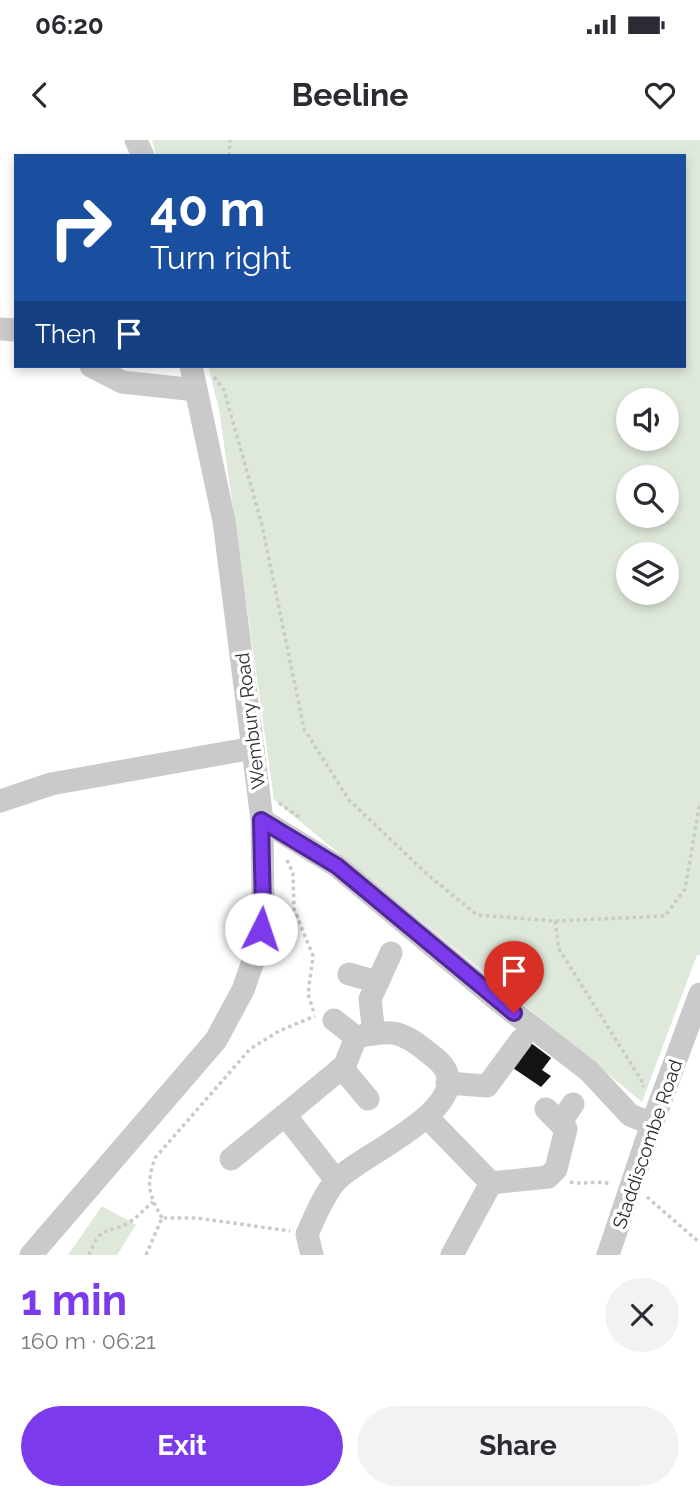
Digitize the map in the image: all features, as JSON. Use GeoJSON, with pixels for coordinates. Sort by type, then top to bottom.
{"type":"FeatureCollection","features":[{"type":"Feature","properties":{"kind":"street"},"geometry":{"type":"LineString","coordinates":[[95,368],[122,382],[205,383]]}},
{"type":"Feature","properties":{"kind":"street","name":"Wembury Road"},"geometry":{"type":"LineString","coordinates":[[31,1255],[216,1040],[229,1019],[258,947],[263,911],[261,820],[253,748],[205,383],[193,368]]}},
{"type":"Feature","properties":{"kind":"street"},"geometry":{"type":"LineString","coordinates":[[0,801],[51,784],[253,748]]}},
{"type":"Feature","properties":{"kind":"street"},"geometry":{"type":"LineString","coordinates":[[261,820],[337,866],[496,999],[589,1071],[630,1115],[652,1124]]}},
{"type":"Feature","properties":{"kind":"street"},"geometry":{"type":"LineString","coordinates":[[231,1159],[342,1068],[365,1036],[370,999],[391,953]]}},
{"type":"Feature","properties":{"kind":"street"},"geometry":{"type":"LineString","coordinates":[[349,974],[378,982]]}},
{"type":"Feature","properties":{"kind":"street","name":"Staddiscombe Road"},"geometry":{"type":"LineString","coordinates":[[608,1255],[700,994]]}},
{"type":"Feature","properties":{"kind":"street"},"geometry":{"type":"LineString","coordinates":[[309,1245],[336,1180],[428,1118],[447,1083],[445,1069],[401,1033],[365,1036],[324,1017]]}},
{"type":"Feature","properties":{"kind":"street"},"geometry":{"type":"LineString","coordinates":[[447,1083],[487,1086],[521,1040]]}},
{"type":"Feature","properties":{"kind":"street"},"geometry":{"type":"LineString","coordinates":[[342,1068],[368,1099]]}},
{"type":"Feature","properties":{"kind":"street"},"geometry":{"type":"LineString","coordinates":[[491,1183],[548,1177],[556,1169],[566,1129],[560,1112]]}},
{"type":"Feature","properties":{"kind":"street"},"geometry":{"type":"LineString","coordinates":[[285,1115],[336,1180]]}},
{"type":"Feature","properties":{"kind":"street"},"geometry":{"type":"LineString","coordinates":[[428,1118],[491,1183]]}},
{"type":"Feature","properties":{"kind":"street"},"geometry":{"type":"LineString","coordinates":[[452,1255],[491,1183]]}},
{"type":"Feature","properties":{"kind":"path"},"geometry":{"type":"LineString","coordinates":[[205,383],[224,390],[262,525],[304,729],[349,800],[428,875],[477,915],[555,922],[665,916],[685,890],[700,802]]}},
{"type":"Feature","properties":{"kind":"path"},"geometry":{"type":"LineString","coordinates":[[162,1218],[153,1202],[148,1180],[155,1158],[250,1049],[279,1031],[324,1017],[308,994],[313,956],[294,909],[293,873],[285,855]]}},
{"type":"Feature","properties":{"kind":"path"},"geometry":{"type":"LineString","coordinates":[[555,922],[559,949],[643,1083],[642,1093]]}},
{"type":"Feature","properties":{"kind":"path"},"geometry":{"type":"LineString","coordinates":[[548,1177],[584,1184],[599,1181],[632,1190],[647,1197],[700,1243]]}},
{"type":"Feature","properties":{"kind":"path"},"geometry":{"type":"LineString","coordinates":[[89,1255],[93,1244],[104,1230],[131,1222],[153,1202]]}},
{"type":"Feature","properties":{"kind":"path"},"geometry":{"type":"LineString","coordinates":[[162,1218],[237,1222],[309,1245]]}},
{"type":"Feature","properties":{"kind":"path"},"geometry":{"type":"LineString","coordinates":[[146,1255],[162,1218]]}},
{"type":"Feature","properties":{"kind":"green space"},"geometry":{"type":"Polygon","coordinates":[[[152,140],[700,140],[700,955],[697,955],[642,1102],[274,800],[219,409],[209,368],[686,368],[686,154],[156,154],[152,140]]]}},
{"type":"Feature","properties":{"kind":"green space"},"geometry":{"type":"Polygon","coordinates":[[[102,1206],[136,1225],[117,1255],[68,1255],[102,1206]]]}},
{"type":"Feature","properties":{"kind":"building"},"geometry":{"type":"Polygon","coordinates":[[[531,1043],[551,1058],[542,1070],[551,1076],[541,1087],[513,1068],[531,1043]]]}},
{"type":"Feature","properties":{"kind":"route"},"geometry":{"type":"LineString","coordinates":[[261,929],[261,820],[337,866],[514,1013]]}}]}
